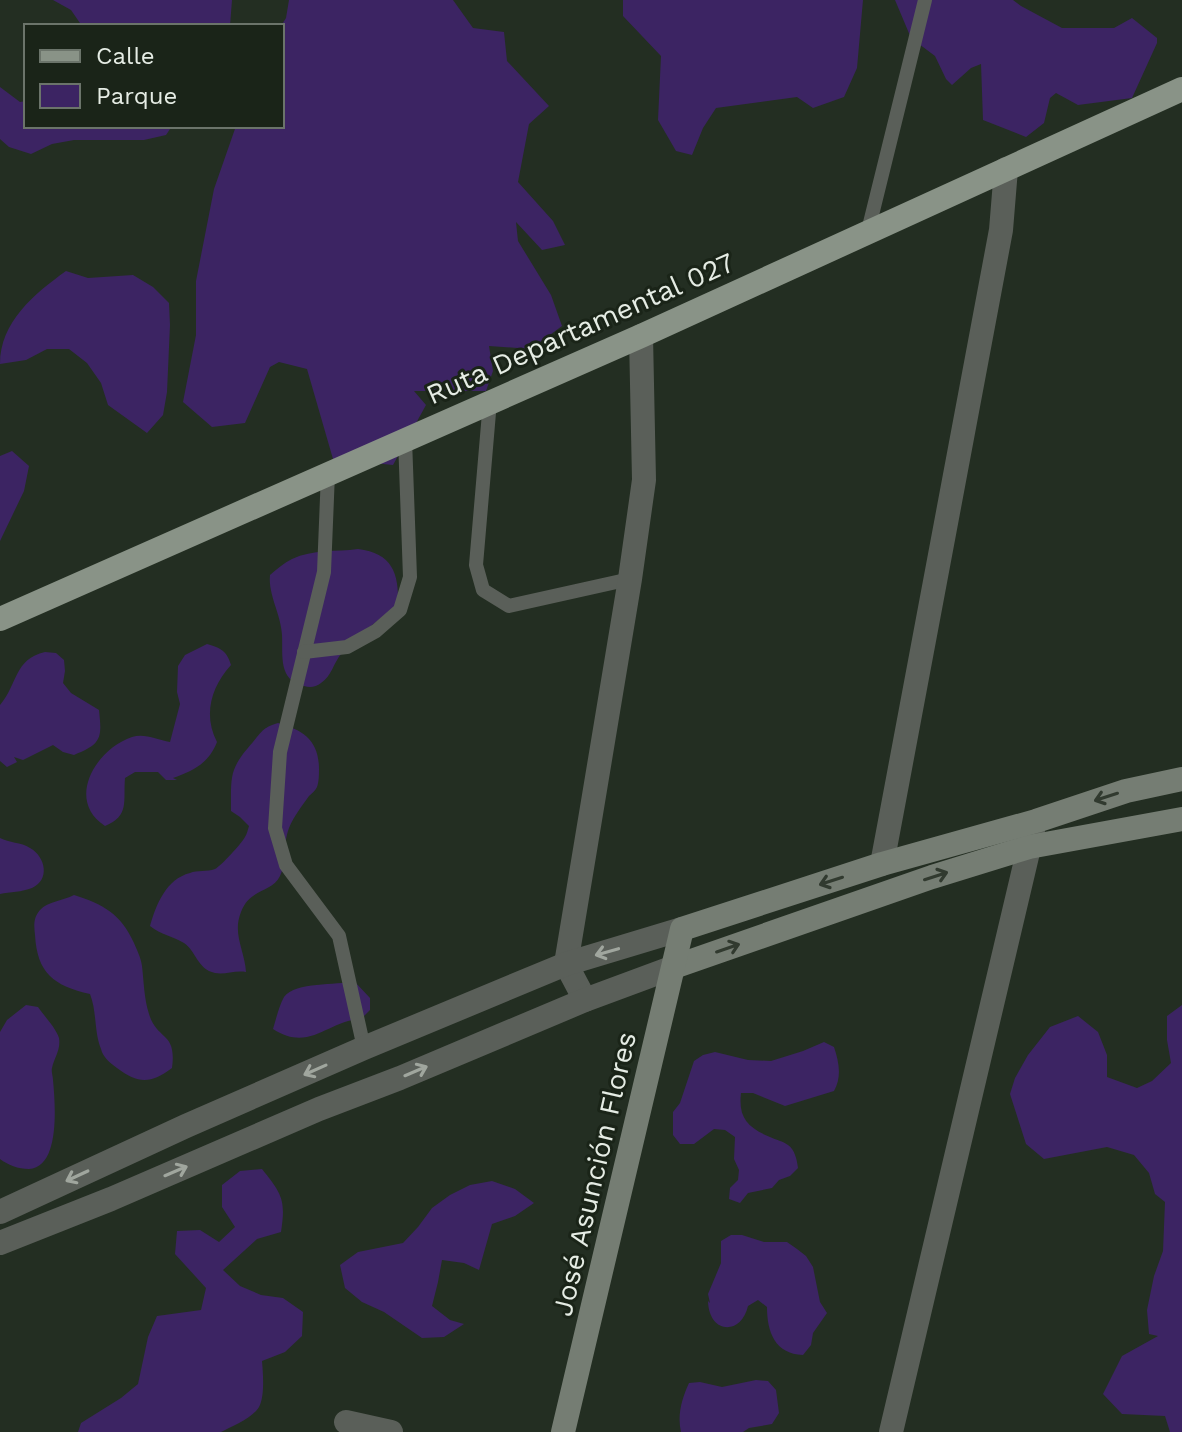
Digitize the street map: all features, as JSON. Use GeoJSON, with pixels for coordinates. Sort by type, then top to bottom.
{"type":"FeatureCollection","features":[{"type":"Feature","properties":{"kind":"main road","name":"Ruta Departamental 027"},"geometry":{"type":"LineString","coordinates":[[0,619],[641,336],[1182,89]]}},
{"type":"Feature","properties":{"kind":"street"},"geometry":{"type":"LineString","coordinates":[[882,864],[1001,230],[1006,169]]}},
{"type":"Feature","properties":{"kind":"street"},"geometry":{"type":"LineString","coordinates":[[585,1000],[566,964],[644,480],[641,336]]}},
{"type":"Feature","properties":{"kind":"street"},"geometry":{"type":"LineString","coordinates":[[0,1212],[364,1048],[566,964],[882,864],[1036,821],[1126,791],[1182,779]]}},
{"type":"Feature","properties":{"kind":"street"},"geometry":{"type":"LineString","coordinates":[[0,1243],[585,1000],[674,967],[932,877],[1029,847],[1182,819]]}},
{"type":"Feature","properties":{"kind":"street"},"geometry":{"type":"LineString","coordinates":[[891,1432],[1036,821]]}},
{"type":"Feature","properties":{"kind":"street","name":"José Asunción Flores"},"geometry":{"type":"LineString","coordinates":[[563,1432],[682,929]]}},
{"type":"Feature","properties":{"kind":"street"},"geometry":{"type":"LineString","coordinates":[[346,1422],[391,1432]]}},
{"type":"Feature","properties":{"kind":"lane"},"geometry":{"type":"LineString","coordinates":[[868,231],[925,0]]}},
{"type":"Feature","properties":{"kind":"lane"},"geometry":{"type":"LineString","coordinates":[[490,401],[476,565],[483,590],[509,606],[630,579]]}},
{"type":"Feature","properties":{"kind":"lane"},"geometry":{"type":"LineString","coordinates":[[304,652],[347,647],[376,631],[400,610],[410,577],[405,439]]}},
{"type":"Feature","properties":{"kind":"lane"},"geometry":{"type":"LineString","coordinates":[[328,473],[324,572],[280,752],[275,828],[286,865],[339,936],[364,1048]]}},
{"type":"Feature","properties":{"kind":"green space"},"geometry":{"type":"Polygon","coordinates":[[[53,0],[232,0],[230,24],[81,24],[71,10],[53,0]]]}},
{"type":"Feature","properties":{"kind":"green space"},"geometry":{"type":"Polygon","coordinates":[[[289,0],[453,0],[473,28],[504,32],[507,61],[549,106],[529,124],[518,182],[553,221],[565,245],[542,250],[516,222],[518,241],[551,295],[562,326],[531,349],[489,346],[493,371],[486,391],[414,391],[426,405],[393,465],[333,459],[307,369],[279,362],[270,367],[245,423],[212,427],[183,402],[196,335],[196,281],[214,189],[235,128],[284,128],[282,24],[289,0]]]}},
{"type":"Feature","properties":{"kind":"green space"},"geometry":{"type":"Polygon","coordinates":[[[623,0],[863,0],[857,68],[844,97],[813,108],[797,97],[716,108],[703,128],[692,155],[676,151],[658,120],[661,56],[623,16],[623,0]]]}},
{"type":"Feature","properties":{"kind":"green space"},"geometry":{"type":"Polygon","coordinates":[[[895,0],[1013,0],[1062,28],[1114,28],[1132,18],[1157,38],[1157,43],[1132,98],[1078,105],[1056,93],[1050,98],[1044,123],[1026,137],[983,120],[981,64],[971,68],[952,85],[935,56],[911,38],[895,0]]]}},
{"type":"Feature","properties":{"kind":"green space"},"geometry":{"type":"Polygon","coordinates":[[[0,87],[20,102],[24,101],[24,128],[171,128],[166,135],[144,140],[74,140],[52,144],[31,154],[9,147],[0,139],[0,87]]]}},
{"type":"Feature","properties":{"kind":"green space"},"geometry":{"type":"Polygon","coordinates":[[[66,271],[88,278],[133,275],[153,287],[169,303],[167,392],[163,415],[147,433],[108,405],[101,383],[87,363],[69,349],[47,349],[26,360],[0,364],[12,322],[31,299],[66,271]]]}},
{"type":"Feature","properties":{"kind":"green space"},"geometry":{"type":"Polygon","coordinates":[[[12,451],[29,466],[24,491],[0,541],[0,456],[12,451]]]}},
{"type":"Feature","properties":{"kind":"green space"},"geometry":{"type":"Polygon","coordinates":[[[358,549],[379,555],[391,566],[397,583],[398,604],[348,646],[321,683],[306,687],[296,683],[286,673],[284,666],[281,627],[270,575],[286,562],[300,556],[358,549]]]}},
{"type":"Feature","properties":{"kind":"green space"},"geometry":{"type":"Polygon","coordinates":[[[207,644],[223,651],[231,665],[218,683],[211,702],[210,722],[217,742],[214,749],[200,765],[173,778],[177,780],[166,780],[158,772],[135,772],[125,778],[122,812],[105,826],[93,815],[87,803],[86,790],[90,776],[107,752],[132,737],[146,736],[170,742],[180,704],[178,666],[185,655],[207,644]]]}},
{"type":"Feature","properties":{"kind":"green space"},"geometry":{"type":"Polygon","coordinates":[[[45,652],[56,653],[64,660],[63,683],[71,693],[99,710],[100,734],[95,743],[74,755],[53,745],[23,760],[14,757],[17,762],[7,767],[0,761],[0,705],[27,660],[45,652]]]}},
{"type":"Feature","properties":{"kind":"green space"},"geometry":{"type":"Polygon","coordinates":[[[278,723],[302,733],[313,744],[318,759],[318,785],[289,828],[280,876],[250,899],[241,912],[238,935],[246,972],[215,973],[204,968],[184,943],[150,926],[159,902],[174,881],[193,872],[215,869],[245,837],[249,826],[231,811],[235,766],[261,732],[278,723]]]}},
{"type":"Feature","properties":{"kind":"green space"},"geometry":{"type":"Polygon","coordinates":[[[0,838],[26,846],[40,857],[44,868],[38,884],[0,894],[0,838]]]}},
{"type":"Feature","properties":{"kind":"green space"},"geometry":{"type":"Polygon","coordinates":[[[74,895],[94,902],[117,917],[134,943],[141,963],[152,1023],[172,1048],[172,1068],[158,1077],[138,1079],[109,1062],[99,1042],[90,994],[57,982],[39,959],[34,928],[38,913],[47,905],[74,895]]]}},
{"type":"Feature","properties":{"kind":"green space"},"geometry":{"type":"Polygon","coordinates":[[[354,981],[370,998],[370,1010],[361,1019],[308,1037],[286,1036],[273,1029],[282,1001],[290,992],[307,986],[354,981]]]}},
{"type":"Feature","properties":{"kind":"green space"},"geometry":{"type":"Polygon","coordinates":[[[26,1005],[38,1007],[59,1038],[52,1069],[55,1117],[51,1146],[39,1166],[29,1169],[0,1159],[0,1032],[7,1020],[26,1005]]]}},
{"type":"Feature","properties":{"kind":"green space"},"geometry":{"type":"Polygon","coordinates":[[[1182,1005],[1182,1432],[1170,1432],[1165,1416],[1122,1414],[1103,1394],[1122,1356],[1158,1336],[1149,1334],[1147,1310],[1163,1251],[1165,1202],[1155,1194],[1149,1173],[1134,1155],[1107,1147],[1044,1159],[1026,1144],[1010,1094],[1028,1055],[1050,1027],[1078,1016],[1098,1032],[1107,1055],[1107,1077],[1137,1088],[1152,1081],[1171,1063],[1167,1016],[1182,1005]]]}},
{"type":"Feature","properties":{"kind":"green space"},"geometry":{"type":"Polygon","coordinates":[[[824,1042],[834,1047],[837,1058],[839,1075],[834,1091],[785,1106],[753,1093],[741,1093],[741,1109],[746,1121],[756,1130],[790,1147],[798,1168],[772,1188],[748,1193],[740,1203],[729,1199],[730,1188],[738,1180],[739,1170],[734,1159],[735,1137],[725,1130],[714,1129],[694,1144],[680,1144],[673,1135],[673,1112],[680,1103],[694,1061],[715,1052],[748,1060],[771,1061],[824,1042]]]}},
{"type":"Feature","properties":{"kind":"green space"},"geometry":{"type":"Polygon","coordinates":[[[262,1169],[281,1198],[281,1232],[257,1239],[223,1270],[240,1286],[261,1295],[283,1298],[303,1312],[302,1336],[285,1352],[262,1361],[263,1391],[259,1407],[247,1418],[221,1432],[78,1432],[81,1423],[138,1384],[148,1337],[157,1316],[201,1310],[206,1288],[175,1254],[177,1231],[200,1230],[219,1242],[235,1227],[222,1207],[222,1185],[240,1171],[262,1169]]]}},
{"type":"Feature","properties":{"kind":"green space"},"geometry":{"type":"Polygon","coordinates":[[[492,1181],[515,1189],[534,1203],[515,1216],[492,1224],[479,1270],[464,1263],[442,1260],[432,1306],[450,1320],[464,1324],[444,1337],[422,1338],[384,1312],[362,1302],[345,1288],[340,1265],[358,1252],[403,1243],[432,1208],[450,1195],[470,1185],[492,1181]]]}},
{"type":"Feature","properties":{"kind":"green space"},"geometry":{"type":"Polygon","coordinates":[[[731,1235],[764,1242],[787,1242],[806,1256],[813,1267],[820,1302],[827,1313],[803,1355],[786,1351],[774,1340],[767,1307],[758,1300],[748,1306],[739,1323],[733,1326],[719,1325],[714,1320],[708,1294],[721,1263],[721,1241],[731,1235]]]}},
{"type":"Feature","properties":{"kind":"green space"},"geometry":{"type":"Polygon","coordinates":[[[756,1380],[768,1381],[776,1390],[779,1413],[772,1424],[743,1432],[681,1432],[681,1407],[689,1383],[722,1387],[756,1380]]]}}]}
